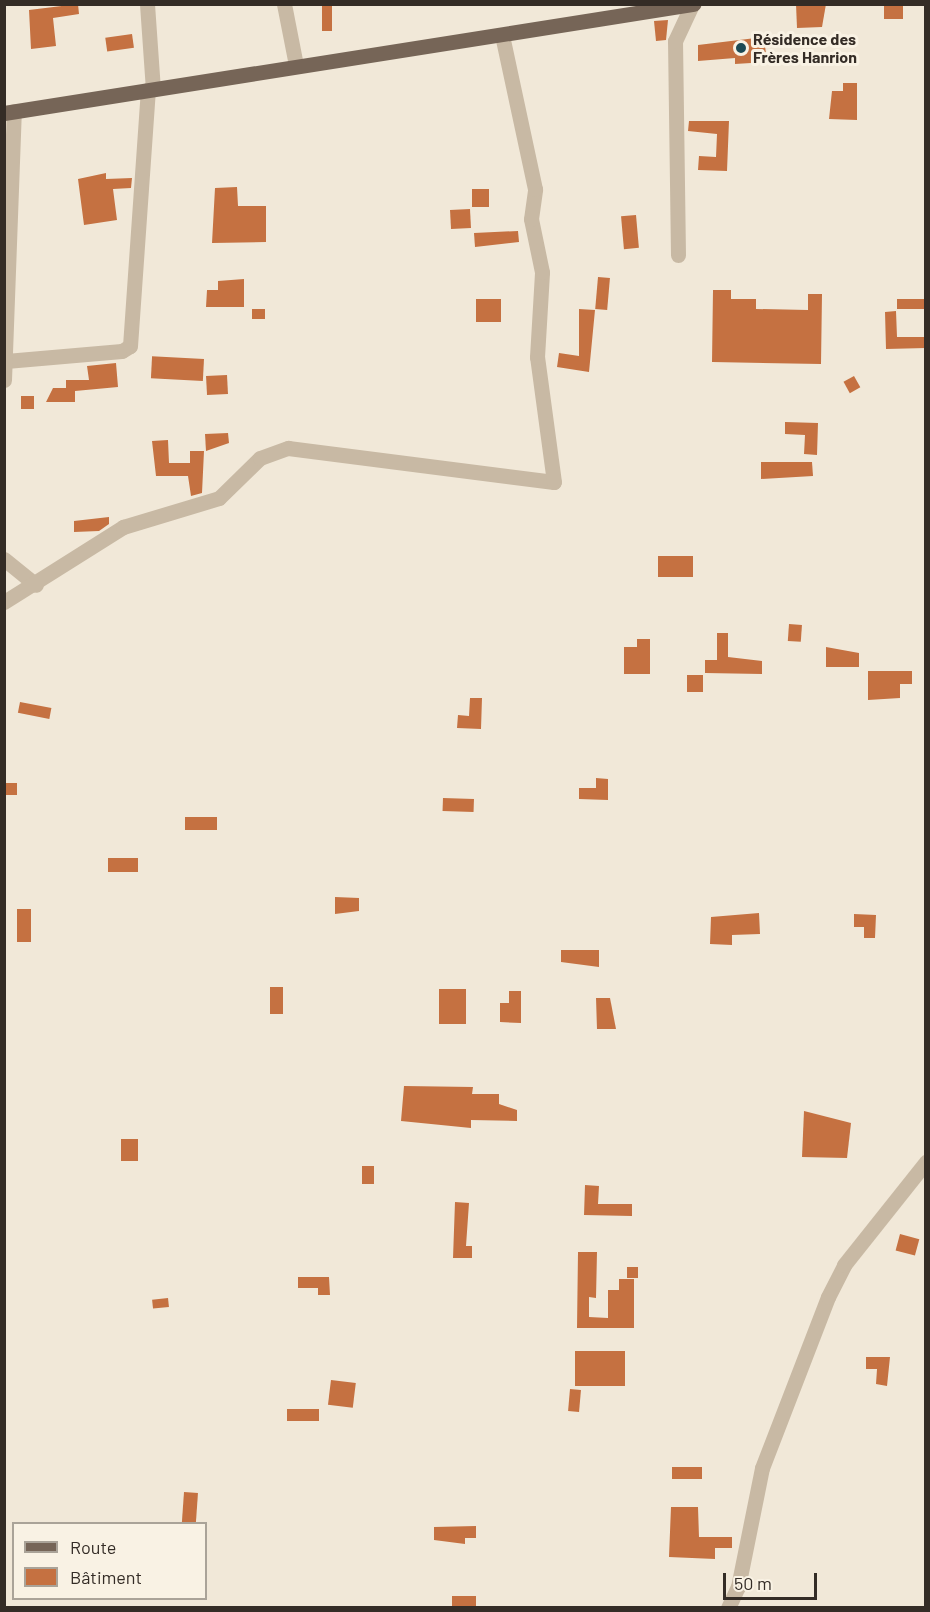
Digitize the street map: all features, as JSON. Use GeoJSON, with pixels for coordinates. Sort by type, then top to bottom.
{"type":"FeatureCollection","features":[{"type":"Feature","properties":{"kind":"main road"},"geometry":{"type":"LineString","coordinates":[[9,112],[296,65],[692,5]]}},
{"type":"Feature","properties":{"kind":"street"},"geometry":{"type":"LineString","coordinates":[[6,361],[122,351],[130,346],[151,89],[147,4]]}},
{"type":"Feature","properties":{"kind":"street"},"geometry":{"type":"LineString","coordinates":[[284,4],[296,65]]}},
{"type":"Feature","properties":{"kind":"street"},"geometry":{"type":"LineString","coordinates":[[678,255],[675,41],[692,5]]}},
{"type":"Feature","properties":{"kind":"street"},"geometry":{"type":"LineString","coordinates":[[4,602],[36,585],[123,527],[219,498],[260,458],[288,448],[554,482],[537,357],[542,272],[531,219],[535,189],[502,35]]}},
{"type":"Feature","properties":{"kind":"street"},"geometry":{"type":"LineString","coordinates":[[4,380],[9,112]]}},
{"type":"Feature","properties":{"kind":"street"},"geometry":{"type":"LineString","coordinates":[[4,559],[36,585]]}},
{"type":"Feature","properties":{"kind":"street"},"geometry":{"type":"LineString","coordinates":[[728,1608],[738,1587],[762,1468],[828,1297],[844,1265],[926,1162]]}},
{"type":"Feature","properties":{"kind":"building"},"geometry":{"type":"Polygon","coordinates":[[[78,4],[79,14],[53,18],[56,46],[31,49],[29,10],[78,4]]]}},
{"type":"Feature","properties":{"kind":"building"},"geometry":{"type":"Polygon","coordinates":[[[322,4],[332,4],[332,31],[322,31],[322,4]]]}},
{"type":"Feature","properties":{"kind":"building"},"geometry":{"type":"Polygon","coordinates":[[[796,4],[826,4],[822,27],[797,28],[796,4]]]}},
{"type":"Feature","properties":{"kind":"building"},"geometry":{"type":"Polygon","coordinates":[[[884,4],[903,4],[903,19],[884,19],[884,4]]]}},
{"type":"Feature","properties":{"kind":"building"},"geometry":{"type":"Polygon","coordinates":[[[668,20],[666,40],[656,41],[654,21],[668,20]]]}},
{"type":"Feature","properties":{"kind":"building"},"geometry":{"type":"Polygon","coordinates":[[[132,34],[134,48],[107,52],[105,38],[132,34]]]}},
{"type":"Feature","properties":{"kind":"building","name":"Résidence des Frères Hanrion"},"geometry":{"type":"Polygon","coordinates":[[[764,37],[766,54],[751,55],[751,63],[735,64],[735,58],[698,61],[698,45],[764,37]]]}},
{"type":"Feature","properties":{"kind":"building"},"geometry":{"type":"Polygon","coordinates":[[[843,83],[857,83],[857,120],[829,119],[832,91],[843,91],[843,83]]]}},
{"type":"Feature","properties":{"kind":"building"},"geometry":{"type":"Polygon","coordinates":[[[689,121],[729,121],[727,171],[698,170],[699,156],[716,157],[717,134],[688,131],[689,121]]]}},
{"type":"Feature","properties":{"kind":"building"},"geometry":{"type":"Polygon","coordinates":[[[106,173],[106,179],[132,178],[131,188],[113,189],[117,220],[84,225],[78,179],[106,173]]]}},
{"type":"Feature","properties":{"kind":"building"},"geometry":{"type":"Polygon","coordinates":[[[237,187],[238,206],[266,206],[266,242],[212,243],[215,188],[237,187]]]}},
{"type":"Feature","properties":{"kind":"building"},"geometry":{"type":"Polygon","coordinates":[[[472,189],[489,189],[489,207],[472,207],[472,189]]]}},
{"type":"Feature","properties":{"kind":"building"},"geometry":{"type":"Polygon","coordinates":[[[470,209],[471,228],[451,229],[450,210],[470,209]]]}},
{"type":"Feature","properties":{"kind":"building"},"geometry":{"type":"Polygon","coordinates":[[[636,215],[639,248],[624,249],[621,216],[636,215]]]}},
{"type":"Feature","properties":{"kind":"building"},"geometry":{"type":"Polygon","coordinates":[[[518,231],[519,242],[475,247],[474,233],[518,231]]]}},
{"type":"Feature","properties":{"kind":"building"},"geometry":{"type":"Polygon","coordinates":[[[598,277],[610,278],[607,310],[595,309],[598,277]]]}},
{"type":"Feature","properties":{"kind":"building"},"geometry":{"type":"Polygon","coordinates":[[[244,279],[244,307],[206,307],[207,290],[218,290],[218,281],[244,279]]]}},
{"type":"Feature","properties":{"kind":"building"},"geometry":{"type":"Polygon","coordinates":[[[713,290],[731,290],[731,299],[756,299],[756,309],[808,310],[808,294],[822,294],[821,364],[712,362],[713,290]]]}},
{"type":"Feature","properties":{"kind":"building"},"geometry":{"type":"Polygon","coordinates":[[[476,299],[501,299],[501,322],[476,322],[476,299]]]}},
{"type":"Feature","properties":{"kind":"building"},"geometry":{"type":"Polygon","coordinates":[[[897,299],[926,299],[926,309],[897,309],[897,299]]]}},
{"type":"Feature","properties":{"kind":"building"},"geometry":{"type":"Polygon","coordinates":[[[252,309],[265,309],[265,319],[252,319],[252,309]]]}},
{"type":"Feature","properties":{"kind":"building"},"geometry":{"type":"Polygon","coordinates":[[[579,309],[595,310],[589,372],[557,367],[559,353],[579,356],[579,309]]]}},
{"type":"Feature","properties":{"kind":"building"},"geometry":{"type":"Polygon","coordinates":[[[896,311],[897,337],[926,337],[926,348],[886,349],[885,312],[896,311]]]}},
{"type":"Feature","properties":{"kind":"building"},"geometry":{"type":"Polygon","coordinates":[[[152,356],[204,359],[203,381],[151,378],[152,356]]]}},
{"type":"Feature","properties":{"kind":"building"},"geometry":{"type":"Polygon","coordinates":[[[116,363],[118,387],[75,391],[75,402],[46,402],[53,388],[66,388],[66,380],[89,380],[87,366],[116,363]]]}},
{"type":"Feature","properties":{"kind":"building"},"geometry":{"type":"Polygon","coordinates":[[[227,375],[228,394],[207,395],[206,376],[227,375]]]}},
{"type":"Feature","properties":{"kind":"building"},"geometry":{"type":"Polygon","coordinates":[[[854,376],[860,387],[850,393],[844,382],[854,376]]]}},
{"type":"Feature","properties":{"kind":"building"},"geometry":{"type":"Polygon","coordinates":[[[21,396],[34,396],[34,409],[21,409],[21,396]]]}},
{"type":"Feature","properties":{"kind":"building"},"geometry":{"type":"Polygon","coordinates":[[[785,422],[818,423],[817,455],[804,454],[805,435],[785,434],[785,422]]]}},
{"type":"Feature","properties":{"kind":"building"},"geometry":{"type":"Polygon","coordinates":[[[228,433],[229,443],[206,451],[205,434],[228,433]]]}},
{"type":"Feature","properties":{"kind":"building"},"geometry":{"type":"Polygon","coordinates":[[[168,440],[169,463],[190,463],[190,451],[204,451],[202,493],[191,496],[188,476],[156,476],[152,441],[168,440]]]}},
{"type":"Feature","properties":{"kind":"building"},"geometry":{"type":"Polygon","coordinates":[[[761,462],[812,462],[813,476],[761,479],[761,462]]]}},
{"type":"Feature","properties":{"kind":"building"},"geometry":{"type":"Polygon","coordinates":[[[109,517],[109,524],[99,531],[74,532],[74,521],[109,517]]]}},
{"type":"Feature","properties":{"kind":"building"},"geometry":{"type":"Polygon","coordinates":[[[658,556],[693,556],[693,577],[658,577],[658,556]]]}},
{"type":"Feature","properties":{"kind":"building"},"geometry":{"type":"Polygon","coordinates":[[[789,624],[802,625],[801,642],[788,641],[789,624]]]}},
{"type":"Feature","properties":{"kind":"building"},"geometry":{"type":"Polygon","coordinates":[[[717,633],[728,633],[728,657],[762,661],[762,674],[705,673],[705,660],[717,660],[717,633]]]}},
{"type":"Feature","properties":{"kind":"building"},"geometry":{"type":"Polygon","coordinates":[[[637,639],[650,639],[650,674],[624,674],[624,647],[637,647],[637,639]]]}},
{"type":"Feature","properties":{"kind":"building"},"geometry":{"type":"Polygon","coordinates":[[[826,647],[859,653],[859,667],[826,667],[826,647]]]}},
{"type":"Feature","properties":{"kind":"building"},"geometry":{"type":"Polygon","coordinates":[[[868,671],[912,671],[912,684],[900,684],[900,698],[868,700],[868,671]]]}},
{"type":"Feature","properties":{"kind":"building"},"geometry":{"type":"Polygon","coordinates":[[[687,675],[703,675],[703,692],[687,692],[687,675]]]}},
{"type":"Feature","properties":{"kind":"building"},"geometry":{"type":"Polygon","coordinates":[[[470,698],[482,698],[481,729],[457,728],[458,715],[469,716],[470,698]]]}},
{"type":"Feature","properties":{"kind":"building"},"geometry":{"type":"Polygon","coordinates":[[[20,702],[51,708],[49,719],[18,713],[20,702]]]}},
{"type":"Feature","properties":{"kind":"building"},"geometry":{"type":"Polygon","coordinates":[[[596,778],[608,779],[608,800],[579,799],[579,788],[596,788],[596,778]]]}},
{"type":"Feature","properties":{"kind":"building"},"geometry":{"type":"Polygon","coordinates":[[[4,783],[17,783],[17,795],[4,795],[4,783]]]}},
{"type":"Feature","properties":{"kind":"building"},"geometry":{"type":"Polygon","coordinates":[[[443,798],[474,799],[474,812],[443,811],[443,798]]]}},
{"type":"Feature","properties":{"kind":"building"},"geometry":{"type":"Polygon","coordinates":[[[185,817],[217,817],[217,830],[185,830],[185,817]]]}},
{"type":"Feature","properties":{"kind":"building"},"geometry":{"type":"Polygon","coordinates":[[[108,858],[138,858],[138,872],[108,872],[108,858]]]}},
{"type":"Feature","properties":{"kind":"building"},"geometry":{"type":"Polygon","coordinates":[[[335,897],[359,898],[359,911],[335,914],[335,897]]]}},
{"type":"Feature","properties":{"kind":"building"},"geometry":{"type":"Polygon","coordinates":[[[17,909],[31,909],[31,942],[17,942],[17,909]]]}},
{"type":"Feature","properties":{"kind":"building"},"geometry":{"type":"Polygon","coordinates":[[[759,913],[760,934],[732,935],[732,945],[710,944],[711,917],[759,913]]]}},
{"type":"Feature","properties":{"kind":"building"},"geometry":{"type":"Polygon","coordinates":[[[854,914],[876,915],[875,938],[864,938],[864,927],[854,927],[854,914]]]}},
{"type":"Feature","properties":{"kind":"building"},"geometry":{"type":"Polygon","coordinates":[[[561,950],[599,950],[599,967],[561,962],[561,950]]]}},
{"type":"Feature","properties":{"kind":"building"},"geometry":{"type":"Polygon","coordinates":[[[270,987],[283,987],[283,1014],[270,1014],[270,987]]]}},
{"type":"Feature","properties":{"kind":"building"},"geometry":{"type":"Polygon","coordinates":[[[439,989],[466,989],[466,1024],[439,1024],[439,989]]]}},
{"type":"Feature","properties":{"kind":"building"},"geometry":{"type":"Polygon","coordinates":[[[509,991],[521,991],[521,1023],[500,1022],[500,1003],[509,1003],[509,991]]]}},
{"type":"Feature","properties":{"kind":"building"},"geometry":{"type":"Polygon","coordinates":[[[596,998],[610,998],[616,1029],[597,1029],[596,998]]]}},
{"type":"Feature","properties":{"kind":"building"},"geometry":{"type":"Polygon","coordinates":[[[404,1086],[473,1087],[472,1094],[499,1094],[499,1104],[517,1110],[517,1121],[471,1120],[471,1128],[401,1121],[404,1086]]]}},
{"type":"Feature","properties":{"kind":"building"},"geometry":{"type":"Polygon","coordinates":[[[804,1111],[851,1123],[847,1158],[802,1157],[804,1111]]]}},
{"type":"Feature","properties":{"kind":"building"},"geometry":{"type":"Polygon","coordinates":[[[121,1139],[138,1139],[138,1161],[121,1161],[121,1139]]]}},
{"type":"Feature","properties":{"kind":"building"},"geometry":{"type":"Polygon","coordinates":[[[362,1166],[374,1166],[374,1184],[362,1184],[362,1166]]]}},
{"type":"Feature","properties":{"kind":"building"},"geometry":{"type":"Polygon","coordinates":[[[585,1185],[599,1186],[598,1204],[632,1204],[632,1216],[584,1215],[585,1185]]]}},
{"type":"Feature","properties":{"kind":"building"},"geometry":{"type":"Polygon","coordinates":[[[455,1202],[469,1203],[466,1246],[472,1246],[472,1258],[453,1258],[455,1202]]]}},
{"type":"Feature","properties":{"kind":"building"},"geometry":{"type":"Polygon","coordinates":[[[900,1234],[919,1239],[915,1256],[896,1250],[900,1234]]]}},
{"type":"Feature","properties":{"kind":"building"},"geometry":{"type":"Polygon","coordinates":[[[578,1252],[597,1252],[596,1298],[589,1297],[589,1317],[608,1318],[608,1290],[619,1290],[619,1279],[634,1279],[634,1328],[577,1328],[578,1252]]]}},
{"type":"Feature","properties":{"kind":"building"},"geometry":{"type":"Polygon","coordinates":[[[627,1267],[638,1267],[638,1278],[627,1278],[627,1267]]]}},
{"type":"Feature","properties":{"kind":"building"},"geometry":{"type":"Polygon","coordinates":[[[298,1277],[329,1277],[330,1295],[318,1295],[318,1288],[298,1288],[298,1277]]]}},
{"type":"Feature","properties":{"kind":"building"},"geometry":{"type":"Polygon","coordinates":[[[168,1298],[169,1307],[153,1309],[152,1300],[168,1298]]]}},
{"type":"Feature","properties":{"kind":"building"},"geometry":{"type":"Polygon","coordinates":[[[575,1351],[625,1351],[625,1386],[575,1386],[575,1351]]]}},
{"type":"Feature","properties":{"kind":"building"},"geometry":{"type":"Polygon","coordinates":[[[866,1357],[890,1357],[887,1386],[876,1384],[877,1369],[866,1369],[866,1357]]]}},
{"type":"Feature","properties":{"kind":"building"},"geometry":{"type":"Polygon","coordinates":[[[331,1380],[356,1383],[353,1408],[328,1405],[331,1380]]]}},
{"type":"Feature","properties":{"kind":"building"},"geometry":{"type":"Polygon","coordinates":[[[570,1389],[581,1390],[579,1412],[568,1411],[570,1389]]]}},
{"type":"Feature","properties":{"kind":"building"},"geometry":{"type":"Polygon","coordinates":[[[287,1409],[319,1409],[319,1421],[287,1421],[287,1409]]]}},
{"type":"Feature","properties":{"kind":"building"},"geometry":{"type":"Polygon","coordinates":[[[672,1467],[702,1467],[702,1479],[672,1479],[672,1467]]]}},
{"type":"Feature","properties":{"kind":"building"},"geometry":{"type":"Polygon","coordinates":[[[184,1492],[198,1493],[196,1522],[182,1522],[184,1492]]]}},
{"type":"Feature","properties":{"kind":"building"},"geometry":{"type":"Polygon","coordinates":[[[671,1507],[698,1507],[699,1537],[732,1537],[732,1548],[715,1548],[715,1559],[669,1557],[671,1507]]]}},
{"type":"Feature","properties":{"kind":"building"},"geometry":{"type":"Polygon","coordinates":[[[476,1526],[476,1538],[465,1538],[465,1544],[434,1540],[434,1527],[476,1526]]]}},
{"type":"Feature","properties":{"kind":"building"},"geometry":{"type":"Polygon","coordinates":[[[452,1596],[476,1596],[476,1607],[452,1607],[452,1596]]]}},
{"type":"Feature","properties":{"kind":"place","name":"Résidence des Frères Hanrion"},"geometry":{"type":"Point","coordinates":[741,48]}}]}
